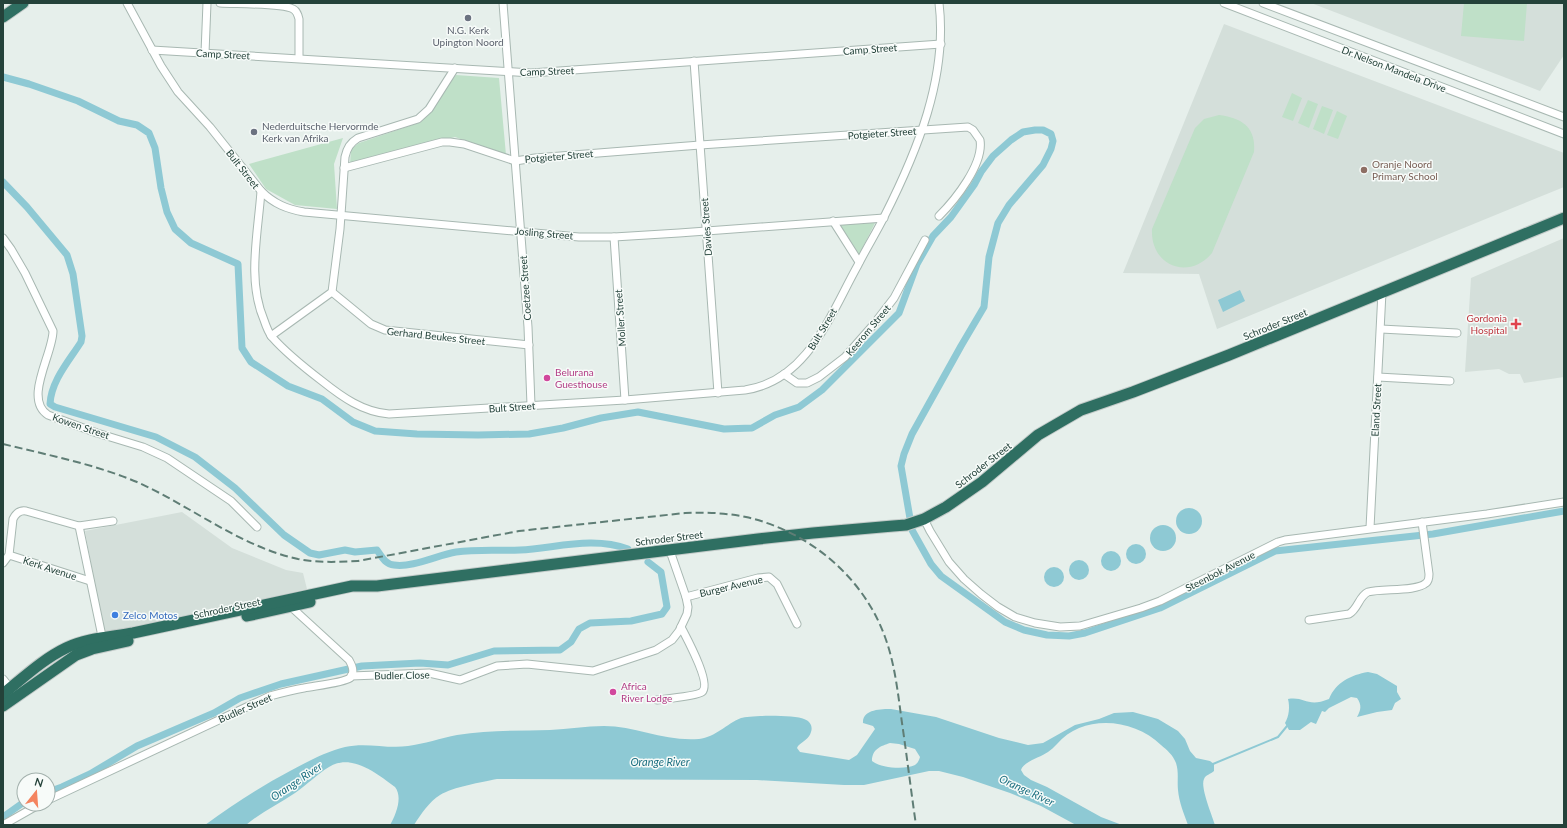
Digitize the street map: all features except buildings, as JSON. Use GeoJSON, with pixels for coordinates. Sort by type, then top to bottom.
{"type":"FeatureCollection","features":[{"type":"Feature","properties":{"kind":"highway"},"geometry":{"type":"LineString","coordinates":[[3,17],[23,3]]}},
{"type":"Feature","properties":{"kind":"highway","name":"Schroder Street"},"geometry":{"type":"LineString","coordinates":[[3,706],[10,693],[76,655],[104,642],[287,603],[366,591],[377,586],[915,522],[946,507],[982,482],[1038,435],[1080,410],[1133,392],[1228,356],[1564,218]]}},
{"type":"Feature","properties":{"kind":"street","name":"Bult Street"},"geometry":{"type":"LineString","coordinates":[[127,3],[152,50],[178,92],[210,127],[261,191],[254,283],[260,311],[271,336],[290,355],[339,394],[354,404],[381,414],[625,400],[718,393],[760,387],[784,374],[803,358],[816,341],[884,218],[922,130],[933,87],[941,44],[939,3]]}},
{"type":"Feature","properties":{"kind":"street"},"geometry":{"type":"LineString","coordinates":[[205,53],[207,3]]}},
{"type":"Feature","properties":{"kind":"street"},"geometry":{"type":"LineString","coordinates":[[220,3],[282,6],[293,9],[297,13],[299,19],[299,58]]}},
{"type":"Feature","properties":{"kind":"street","name":"Coetzee Street"},"geometry":{"type":"LineString","coordinates":[[503,3],[521,231],[532,405]]}},
{"type":"Feature","properties":{"kind":"street","name":"Dr Nelson Mandela Drive"},"geometry":{"type":"LineString","coordinates":[[1224,3],[1564,134]]}},
{"type":"Feature","properties":{"kind":"street","name":"Dr Nelson Mandela Drive"},"geometry":{"type":"LineString","coordinates":[[1263,3],[1564,117]]}},
{"type":"Feature","properties":{"kind":"street","name":"Camp Street"},"geometry":{"type":"LineString","coordinates":[[152,50],[538,73],[941,44]]}},
{"type":"Feature","properties":{"kind":"street","name":"Davies Street"},"geometry":{"type":"LineString","coordinates":[[694,62],[718,393]]}},
{"type":"Feature","properties":{"kind":"street"},"geometry":{"type":"LineString","coordinates":[[271,336],[332,292],[347,148],[356,140],[420,118],[429,108],[455,68]]}},
{"type":"Feature","properties":{"kind":"street","name":"Potgieter Street"},"geometry":{"type":"LineString","coordinates":[[344,168],[442,142],[464,144],[515,161],[535,158],[700,145],[967,127],[980,140],[981,145],[976,164],[954,200],[939,216]]}},
{"type":"Feature","properties":{"kind":"street","name":"Josling Street"},"geometry":{"type":"LineString","coordinates":[[261,191],[274,202],[286,208],[304,212],[341,217],[579,236],[614,237],[707,232],[884,218]]}},
{"type":"Feature","properties":{"kind":"street"},"geometry":{"type":"LineString","coordinates":[[833,221],[859,262]]}},
{"type":"Feature","properties":{"kind":"street","name":"Moller Street"},"geometry":{"type":"LineString","coordinates":[[614,237],[625,400]]}},
{"type":"Feature","properties":{"kind":"street","name":"Kowen Street"},"geometry":{"type":"LineString","coordinates":[[3,238],[22,267],[54,331],[38,388],[38,399],[42,410],[48,415],[143,447],[167,458],[231,501],[257,527]]}},
{"type":"Feature","properties":{"kind":"street","name":"Keerom Street"},"geometry":{"type":"LineString","coordinates":[[784,374],[797,383],[807,383],[819,377],[845,357],[874,324],[894,298],[925,240]]}},
{"type":"Feature","properties":{"kind":"street","name":"Gerhard Beukes Street"},"geometry":{"type":"LineString","coordinates":[[332,292],[371,324],[381,329],[399,333],[529,345]]}},
{"type":"Feature","properties":{"kind":"street","name":"Eland Street"},"geometry":{"type":"LineString","coordinates":[[1370,528],[1382,292]]}},
{"type":"Feature","properties":{"kind":"street"},"geometry":{"type":"LineString","coordinates":[[1381,329],[1457,333]]}},
{"type":"Feature","properties":{"kind":"street"},"geometry":{"type":"LineString","coordinates":[[1378,378],[1450,382]]}},
{"type":"Feature","properties":{"kind":"street","name":"Steenbok Avenue"},"geometry":{"type":"LineString","coordinates":[[915,522],[930,531],[957,572],[998,607],[1024,620],[1053,627],[1069,628],[1097,622],[1160,601],[1278,542],[1285,540],[1564,502]]}},
{"type":"Feature","properties":{"kind":"street","name":"Kerk Avenue"},"geometry":{"type":"LineString","coordinates":[[3,563],[9,555],[13,519],[16,514],[21,511],[26,511],[79,526],[113,521]]}},
{"type":"Feature","properties":{"kind":"street"},"geometry":{"type":"LineString","coordinates":[[1309,620],[1349,614],[1353,611],[1363,595],[1368,592],[1415,588],[1426,583],[1429,574],[1422,522]]}},
{"type":"Feature","properties":{"kind":"street"},"geometry":{"type":"LineString","coordinates":[[79,526],[104,642]]}},
{"type":"Feature","properties":{"kind":"street","name":"Burger Avenue"},"geometry":{"type":"LineString","coordinates":[[593,671],[656,650],[672,640],[681,627],[687,614],[688,607],[670,550]]}},
{"type":"Feature","properties":{"kind":"street","name":"Kerk Avenue"},"geometry":{"type":"LineString","coordinates":[[9,555],[90,581]]}},
{"type":"Feature","properties":{"kind":"street","name":"Burger Avenue"},"geometry":{"type":"LineString","coordinates":[[686,597],[758,578],[769,577],[777,584],[797,624]]}},
{"type":"Feature","properties":{"kind":"street"},"geometry":{"type":"LineString","coordinates":[[287,603],[351,670]]}},
{"type":"Feature","properties":{"kind":"street"},"geometry":{"type":"LineString","coordinates":[[657,700],[696,694],[702,692],[704,688],[705,683],[700,667],[681,627]]}},
{"type":"Feature","properties":{"kind":"street","name":"Budler Close"},"geometry":{"type":"LineString","coordinates":[[351,670],[429,673],[460,680],[497,666],[527,664],[593,671]]}},
{"type":"Feature","properties":{"kind":"street","name":"Budler Street"},"geometry":{"type":"LineString","coordinates":[[56,796],[270,696],[344,680],[351,670]]}},
{"type":"Feature","properties":{"kind":"street"},"geometry":{"type":"LineString","coordinates":[[3,679],[10,693]]}},
{"type":"Feature","properties":{"kind":"street"},"geometry":{"type":"LineString","coordinates":[[3,825],[26,812]]}},
{"type":"Feature","properties":{"kind":"shaded area"},"geometry":{"type":"Polygon","coordinates":[[[1311,3],[1564,3],[1564,55],[1540,91],[1311,3]]]}},
{"type":"Feature","properties":{"kind":"shaded area","name":"Oranje Noord Primary School"},"geometry":{"type":"Polygon","coordinates":[[[1224,24],[1564,153],[1564,187],[1217,329],[1199,274],[1123,273],[1224,24]]]}},
{"type":"Feature","properties":{"kind":"shaded area","name":"Gordonia Hospital"},"geometry":{"type":"Polygon","coordinates":[[[1564,238],[1564,377],[1524,383],[1520,374],[1509,374],[1499,369],[1465,372],[1471,278],[1564,238]]]}},
{"type":"Feature","properties":{"kind":"shaded area"},"geometry":{"type":"Polygon","coordinates":[[[182,512],[232,548],[286,570],[303,573],[307,589],[104,634],[85,531],[182,512]]]}},
{"type":"Feature","properties":{"kind":"green space"},"geometry":{"type":"Polygon","coordinates":[[[1464,3],[1527,3],[1524,41],[1461,36],[1464,3]]]}},
{"type":"Feature","properties":{"kind":"green space"},"geometry":{"type":"Polygon","coordinates":[[[456,75],[499,78],[506,155],[455,137],[350,164],[351,149],[359,143],[421,122],[456,75]]]}},
{"type":"Feature","properties":{"kind":"green space"},"geometry":{"type":"Polygon","coordinates":[[[1292,93],[1302,98],[1293,121],[1282,117],[1292,93]]]}},
{"type":"Feature","properties":{"kind":"green space"},"geometry":{"type":"Polygon","coordinates":[[[1308,100],[1318,104],[1309,128],[1298,123],[1308,100]]]}},
{"type":"Feature","properties":{"kind":"green space"},"geometry":{"type":"Polygon","coordinates":[[[1322,106],[1333,110],[1324,134],[1313,129],[1322,106]]]}},
{"type":"Feature","properties":{"kind":"green space"},"geometry":{"type":"Polygon","coordinates":[[[1337,111],[1347,116],[1338,139],[1327,135],[1337,111]]]}},
{"type":"Feature","properties":{"kind":"green space"},"geometry":{"type":"Polygon","coordinates":[[[1219,115],[1241,121],[1246,125],[1253,136],[1254,152],[1212,253],[1203,262],[1193,266],[1182,267],[1173,265],[1164,260],[1157,252],[1153,242],[1152,229],[1195,128],[1204,119],[1219,115]]]}},
{"type":"Feature","properties":{"kind":"green space"},"geometry":{"type":"Polygon","coordinates":[[[343,138],[334,164],[337,209],[295,205],[266,189],[249,164],[343,138]]]}},
{"type":"Feature","properties":{"kind":"green space"},"geometry":{"type":"Polygon","coordinates":[[[877,219],[859,255],[839,223],[877,219]]]}},
{"type":"Feature","properties":{"kind":"water"},"geometry":{"type":"Polygon","coordinates":[[[1240,290],[1245,301],[1223,312],[1218,300],[1240,290]]]}},
{"type":"Feature","properties":{"kind":"water"},"geometry":{"type":"Polygon","coordinates":[[[1189,508],[1198,512],[1202,521],[1198,530],[1189,534],[1180,530],[1176,521],[1180,512],[1189,508]]]}},
{"type":"Feature","properties":{"kind":"water"},"geometry":{"type":"Polygon","coordinates":[[[1163,525],[1172,529],[1176,538],[1172,547],[1163,551],[1154,547],[1150,538],[1154,529],[1163,525]]]}},
{"type":"Feature","properties":{"kind":"water"},"geometry":{"type":"Polygon","coordinates":[[[1136,544],[1143,547],[1146,554],[1143,561],[1136,564],[1129,561],[1126,554],[1129,547],[1136,544]]]}},
{"type":"Feature","properties":{"kind":"water"},"geometry":{"type":"Polygon","coordinates":[[[1111,551],[1118,554],[1121,561],[1118,568],[1111,571],[1104,568],[1101,561],[1104,554],[1111,551]]]}},
{"type":"Feature","properties":{"kind":"water"},"geometry":{"type":"Polygon","coordinates":[[[1079,560],[1086,563],[1089,570],[1086,577],[1079,580],[1072,577],[1069,570],[1072,563],[1079,560]]]}},
{"type":"Feature","properties":{"kind":"water"},"geometry":{"type":"Polygon","coordinates":[[[1054,567],[1061,570],[1064,577],[1061,584],[1054,587],[1047,584],[1044,577],[1047,570],[1054,567]]]}},
{"type":"Feature","properties":{"kind":"water"},"geometry":{"type":"Polygon","coordinates":[[[1368,672],[1377,674],[1397,686],[1397,692],[1401,699],[1395,703],[1392,710],[1357,717],[1360,710],[1360,703],[1357,698],[1351,697],[1329,708],[1325,712],[1322,711],[1316,724],[1311,722],[1300,730],[1289,730],[1285,723],[1289,711],[1288,699],[1316,702],[1329,699],[1336,688],[1345,680],[1368,672]]]}},
{"type":"Feature","properties":{"kind":"water","name":"Orange River"},"geometry":{"type":"Polygon","coordinates":[[[891,709],[936,717],[999,738],[1028,745],[1043,743],[1075,725],[1099,719],[1114,713],[1133,712],[1158,719],[1178,731],[1185,739],[1190,751],[1196,758],[1210,761],[1214,764],[1214,771],[1206,776],[1203,783],[1215,825],[1188,825],[1179,794],[1176,763],[1168,751],[1150,736],[1137,729],[1108,723],[1094,724],[1080,728],[1068,734],[1049,751],[1029,762],[1022,767],[1021,770],[1024,775],[1031,780],[1047,787],[1101,817],[1122,825],[1076,825],[1041,806],[1010,793],[963,777],[939,771],[929,771],[864,785],[757,780],[497,779],[460,787],[440,795],[422,813],[414,825],[390,825],[399,801],[395,787],[372,771],[346,762],[338,763],[329,767],[304,787],[246,825],[205,825],[246,796],[268,783],[323,754],[345,747],[369,745],[400,747],[469,733],[550,730],[590,726],[628,728],[675,738],[699,739],[711,736],[741,718],[754,716],[783,716],[804,719],[808,721],[812,728],[807,738],[797,748],[800,752],[849,760],[857,755],[875,729],[873,726],[863,723],[866,715],[873,711],[891,709]],[[890,743],[880,747],[875,751],[872,761],[886,767],[893,768],[911,767],[915,765],[920,757],[915,749],[890,743]]]}},
{"type":"Feature","properties":{"kind":"waterway"},"geometry":{"type":"LineString","coordinates":[[3,77],[29,84],[78,101],[119,121],[137,125],[149,133],[155,148],[161,188],[167,212],[175,229],[191,243],[238,264],[242,348],[251,362],[288,386],[322,399],[353,422],[375,431],[417,434],[529,434],[563,428],[601,418],[638,412],[724,429],[752,428],[775,415],[799,407],[822,390],[899,313],[917,264],[933,236],[951,217],[993,156],[1011,140],[1023,132],[1043,130],[1051,134],[1053,141],[1051,149],[1043,165],[1009,205],[998,223],[989,257],[984,307],[912,434],[901,466],[912,530],[931,564],[941,576],[1005,622],[1024,630],[1047,635],[1069,636],[1085,633],[1160,608],[1275,551],[1433,534],[1564,511]]}},
{"type":"Feature","properties":{"kind":"waterway"},"geometry":{"type":"LineString","coordinates":[[3,182],[27,207],[67,255],[73,274],[82,336],[81,342],[57,379],[50,404],[55,407],[156,437],[195,457],[235,488],[284,535],[310,553],[319,555],[345,550],[355,552],[377,550],[388,563],[394,565],[409,565],[464,551],[520,550],[588,543],[615,545],[628,549]]}},
{"type":"Feature","properties":{"kind":"waterway"},"geometry":{"type":"LineString","coordinates":[[56,789],[90,774],[137,746],[214,713],[240,698],[281,684],[362,666],[420,663],[448,665],[494,651],[560,650],[571,642],[579,629],[590,623],[631,621],[662,614],[667,607],[661,572],[648,562]]}},
{"type":"Feature","properties":{"kind":"waterway"},"geometry":{"type":"LineString","coordinates":[[1213,764],[1278,737],[1287,726]]}},
{"type":"Feature","properties":{"kind":"waterway"},"geometry":{"type":"LineString","coordinates":[[3,817],[16,808]]}},
{"type":"Feature","properties":{"kind":"railway"},"geometry":{"type":"LineString","coordinates":[[3,444],[71,460],[137,482],[256,545],[276,553],[298,559],[313,561],[358,561],[519,531],[685,513],[708,513],[746,517],[791,533],[830,559],[848,576],[863,594],[885,637],[894,668],[916,825]]}},
{"type":"Feature","properties":{"kind":"place","name":"N.G. Kerk Upington Noord"},"geometry":{"type":"Point","coordinates":[468,18]}},
{"type":"Feature","properties":{"kind":"place","name":"Nederduitsche Hervormde Kerk van Afrika"},"geometry":{"type":"Point","coordinates":[254,132]}},
{"type":"Feature","properties":{"kind":"place","name":"Oranje Noord Primary School"},"geometry":{"type":"Point","coordinates":[1364,170]}},
{"type":"Feature","properties":{"kind":"place","name":"Gordonia Hospital"},"geometry":{"type":"Point","coordinates":[1516,324]}},
{"type":"Feature","properties":{"kind":"place","name":"Belurana Guesthouse"},"geometry":{"type":"Point","coordinates":[547,378]}},
{"type":"Feature","properties":{"kind":"place","name":"Zelco Motos"},"geometry":{"type":"Point","coordinates":[115,615]}},
{"type":"Feature","properties":{"kind":"place","name":"Africa River Lodge"},"geometry":{"type":"Point","coordinates":[613,692]}}]}
